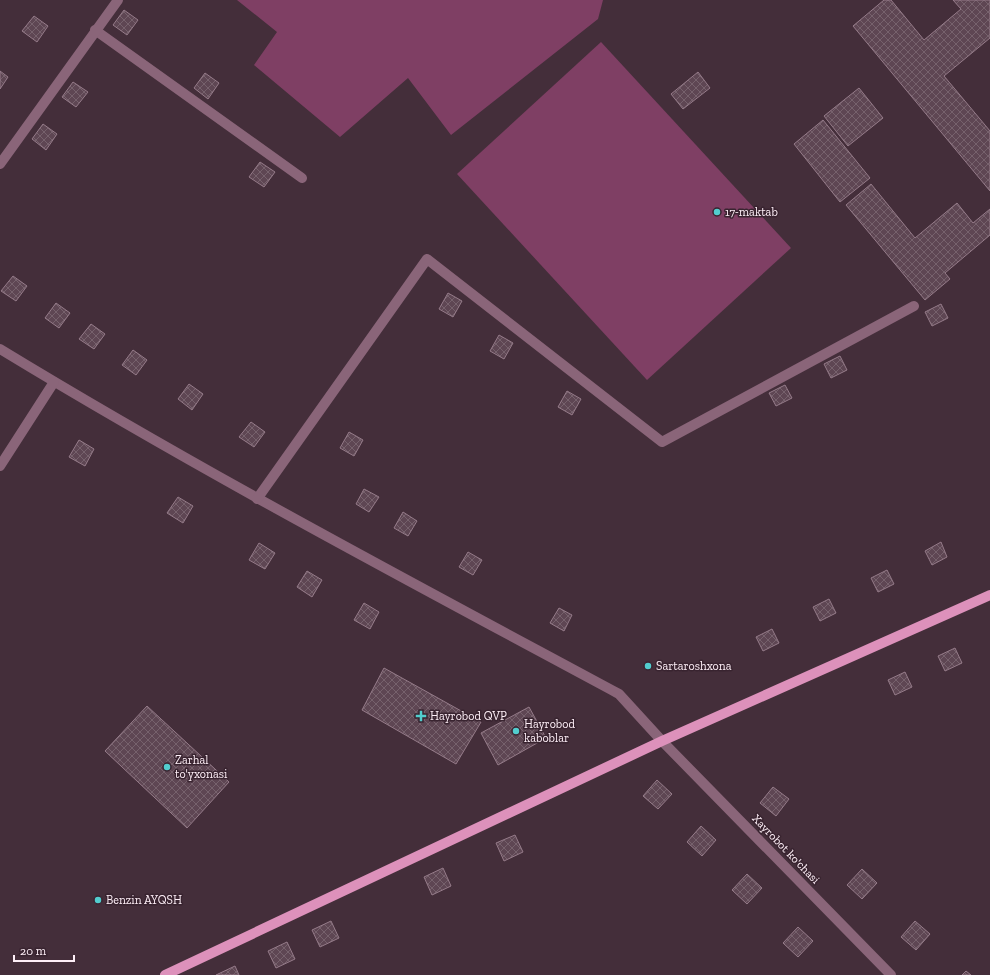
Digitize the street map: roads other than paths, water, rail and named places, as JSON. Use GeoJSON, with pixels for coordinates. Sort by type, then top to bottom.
{"type":"FeatureCollection","features":[{"type":"Feature","properties":{"kind":"main road"},"geometry":{"type":"LineString","coordinates":[[165,975],[662,741],[990,595]]}},
{"type":"Feature","properties":{"kind":"street"},"geometry":{"type":"LineString","coordinates":[[0,164],[118,0]]}},
{"type":"Feature","properties":{"kind":"street"},"geometry":{"type":"LineString","coordinates":[[96,30],[302,178]]}},
{"type":"Feature","properties":{"kind":"street"},"geometry":{"type":"LineString","coordinates":[[258,499],[427,259],[662,442],[914,306]]}},
{"type":"Feature","properties":{"kind":"street","name":"Xayrobot ko'chasi"},"geometry":{"type":"LineString","coordinates":[[0,349],[54,382],[258,499],[619,694],[662,741],[891,975]]}},
{"type":"Feature","properties":{"kind":"street"},"geometry":{"type":"LineString","coordinates":[[0,466],[54,382]]}},
{"type":"Feature","properties":{"kind":"place","name":"17-maktab"},"geometry":{"type":"Point","coordinates":[717,212]}},
{"type":"Feature","properties":{"kind":"place","name":"Sartaroshxona"},"geometry":{"type":"Point","coordinates":[648,666]}},
{"type":"Feature","properties":{"kind":"place","name":"Hayrobod QVP"},"geometry":{"type":"Point","coordinates":[421,716]}},
{"type":"Feature","properties":{"kind":"place","name":"Hayrobod kaboblar"},"geometry":{"type":"Point","coordinates":[516,731]}},
{"type":"Feature","properties":{"kind":"place","name":"Zarhal to'yxonasi"},"geometry":{"type":"Point","coordinates":[167,767]}},
{"type":"Feature","properties":{"kind":"place","name":"Benzin AYQSH"},"geometry":{"type":"Point","coordinates":[98,900]}}]}
